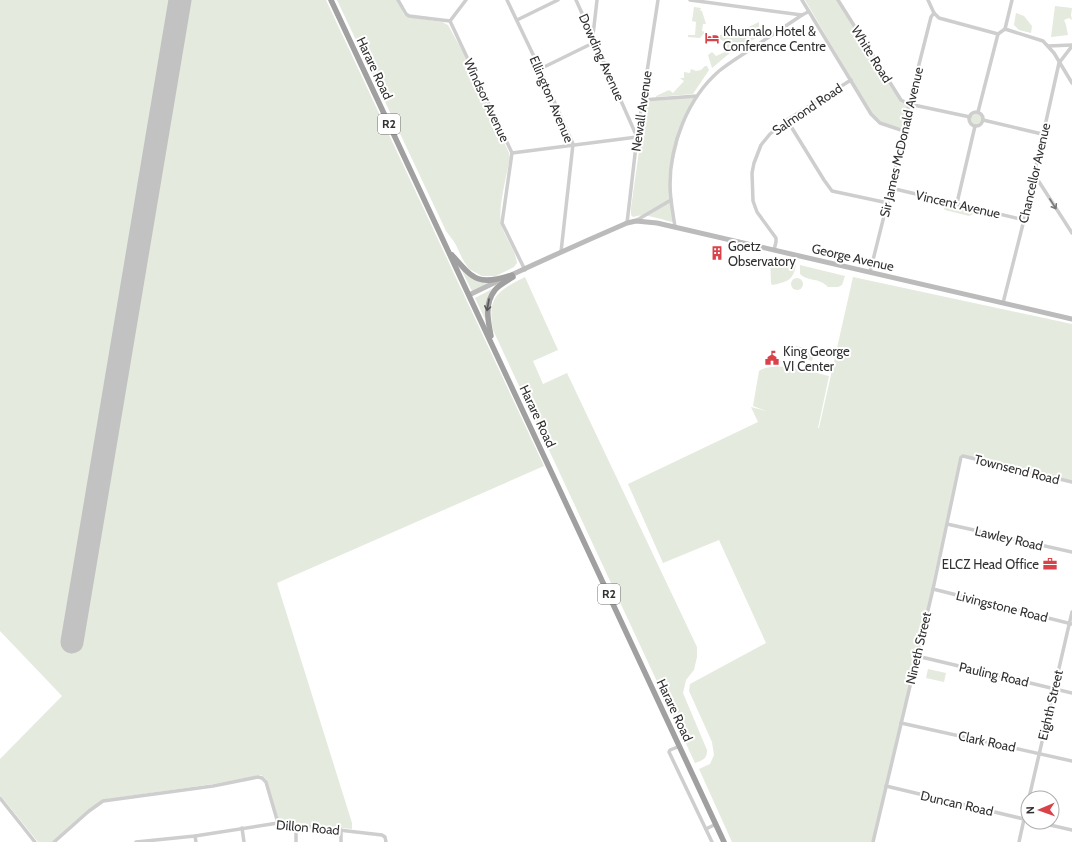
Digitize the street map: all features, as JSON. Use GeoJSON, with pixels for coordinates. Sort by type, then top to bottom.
{"type":"FeatureCollection","features":[{"type":"Feature","properties":{"kind":"highway","name":"Harare Road"},"geometry":{"type":"LineString","coordinates":[[331,0],[724,842]]}},
{"type":"Feature","properties":{"kind":"highway"},"geometry":{"type":"LineString","coordinates":[[447,249],[467,272],[478,279],[491,281],[512,276]]}},
{"type":"Feature","properties":{"kind":"highway"},"geometry":{"type":"LineString","coordinates":[[493,347],[487,306],[495,289],[512,276]]}},
{"type":"Feature","properties":{"kind":"main road","name":"George Avenue"},"geometry":{"type":"LineString","coordinates":[[470,297],[561,252],[627,223],[636,221],[657,223],[675,227],[1072,318]]}},
{"type":"Feature","properties":{"kind":"street"},"geometry":{"type":"LineString","coordinates":[[398,0],[406,14],[409,16],[450,21],[466,0]]}},
{"type":"Feature","properties":{"kind":"street","name":"Ellington Avenue"},"geometry":{"type":"LineString","coordinates":[[507,0],[540,69],[573,144],[561,252]]}},
{"type":"Feature","properties":{"kind":"street"},"geometry":{"type":"LineString","coordinates":[[517,20],[558,0]]}},
{"type":"Feature","properties":{"kind":"street","name":"Dowding Avenue"},"geometry":{"type":"LineString","coordinates":[[576,0],[637,137]]}},
{"type":"Feature","properties":{"kind":"street"},"geometry":{"type":"LineString","coordinates":[[592,36],[597,0]]}},
{"type":"Feature","properties":{"kind":"street","name":"Newall Avenue"},"geometry":{"type":"LineString","coordinates":[[627,223],[642,100],[658,0]]}},
{"type":"Feature","properties":{"kind":"street"},"geometry":{"type":"LineString","coordinates":[[690,0],[802,15]]}},
{"type":"Feature","properties":{"kind":"street"},"geometry":{"type":"LineString","coordinates":[[802,0],[871,114],[877,121],[904,131]]}},
{"type":"Feature","properties":{"kind":"street","name":"White Road"},"geometry":{"type":"LineString","coordinates":[[838,0],[901,100],[909,104]]}},
{"type":"Feature","properties":{"kind":"street"},"geometry":{"type":"LineString","coordinates":[[928,0],[934,13],[939,18],[998,34]]}},
{"type":"Feature","properties":{"kind":"street"},"geometry":{"type":"LineString","coordinates":[[978,112],[998,34],[1006,29],[1012,0]]}},
{"type":"Feature","properties":{"kind":"street"},"geometry":{"type":"LineString","coordinates":[[675,227],[671,200],[671,179],[674,152],[683,122],[697,96],[703,87],[719,71],[808,12]]}},
{"type":"Feature","properties":{"kind":"street","name":"Sir James McDonald Avenue"},"geometry":{"type":"LineString","coordinates":[[870,272],[888,203],[909,104],[931,17],[934,13]]}},
{"type":"Feature","properties":{"kind":"street","name":"Windsor Avenue"},"geometry":{"type":"LineString","coordinates":[[450,21],[512,153],[502,223],[523,271]]}},
{"type":"Feature","properties":{"kind":"street"},"geometry":{"type":"LineString","coordinates":[[1006,29],[1039,39],[1047,45],[1072,83]]}},
{"type":"Feature","properties":{"kind":"street"},"geometry":{"type":"LineString","coordinates":[[540,69],[596,42]]}},
{"type":"Feature","properties":{"kind":"street"},"geometry":{"type":"LineString","coordinates":[[1047,45],[1072,46]]}},
{"type":"Feature","properties":{"kind":"street","name":"Chancellor Avenue"},"geometry":{"type":"LineString","coordinates":[[1003,303],[1024,220],[1059,63],[1072,46]]}},
{"type":"Feature","properties":{"kind":"street","name":"Salmond Road"},"geometry":{"type":"LineString","coordinates":[[774,250],[776,238],[757,212],[753,201],[752,173],[761,145],[770,134],[787,120],[851,80]]}},
{"type":"Feature","properties":{"kind":"street"},"geometry":{"type":"LineString","coordinates":[[642,100],[697,96]]}},
{"type":"Feature","properties":{"kind":"street"},"geometry":{"type":"LineString","coordinates":[[909,104],[970,117]]}},
{"type":"Feature","properties":{"kind":"street"},"geometry":{"type":"LineString","coordinates":[[975,126],[970,123],[970,117],[972,114],[978,112]]}},
{"type":"Feature","properties":{"kind":"street"},"geometry":{"type":"LineString","coordinates":[[978,112],[983,117],[983,120]]}},
{"type":"Feature","properties":{"kind":"street"},"geometry":{"type":"LineString","coordinates":[[787,120],[832,191],[888,203]]}},
{"type":"Feature","properties":{"kind":"street"},"geometry":{"type":"LineString","coordinates":[[983,120],[1042,134]]}},
{"type":"Feature","properties":{"kind":"street"},"geometry":{"type":"LineString","coordinates":[[975,126],[980,125],[983,120]]}},
{"type":"Feature","properties":{"kind":"street"},"geometry":{"type":"LineString","coordinates":[[957,204],[975,126]]}},
{"type":"Feature","properties":{"kind":"street"},"geometry":{"type":"LineString","coordinates":[[512,153],[637,137]]}},
{"type":"Feature","properties":{"kind":"street"},"geometry":{"type":"LineString","coordinates":[[1034,174],[1072,233]]}},
{"type":"Feature","properties":{"kind":"street","name":"Vincent Avenue"},"geometry":{"type":"LineString","coordinates":[[891,188],[1024,220]]}},
{"type":"Feature","properties":{"kind":"street"},"geometry":{"type":"LineString","coordinates":[[636,221],[671,200]]}},
{"type":"Feature","properties":{"kind":"street","name":"Townsend Road"},"geometry":{"type":"LineString","coordinates":[[963,456],[1072,482]]}},
{"type":"Feature","properties":{"kind":"street","name":"Nineth Street"},"geometry":{"type":"LineString","coordinates":[[873,842],[947,524],[960,458],[963,456]]}},
{"type":"Feature","properties":{"kind":"street","name":"Lawley Road"},"geometry":{"type":"LineString","coordinates":[[947,524],[1072,552]]}},
{"type":"Feature","properties":{"kind":"street","name":"Livingstone Road"},"geometry":{"type":"LineString","coordinates":[[932,589],[1071,623]]}},
{"type":"Feature","properties":{"kind":"street","name":"Eighth Street"},"geometry":{"type":"LineString","coordinates":[[1031,790],[1053,688],[1071,623],[1072,612]]}},
{"type":"Feature","properties":{"kind":"street","name":"Pauling Road"},"geometry":{"type":"LineString","coordinates":[[916,656],[1072,692]]}},
{"type":"Feature","properties":{"kind":"street","name":"Clark Road"},"geometry":{"type":"LineString","coordinates":[[901,723],[1072,761]]}},
{"type":"Feature","properties":{"kind":"street"},"geometry":{"type":"LineString","coordinates":[[680,746],[670,750],[669,752],[712,842]]}},
{"type":"Feature","properties":{"kind":"street"},"geometry":{"type":"LineString","coordinates":[[54,842],[89,811],[103,801],[182,791],[258,777],[262,778],[266,782],[278,823]]}},
{"type":"Feature","properties":{"kind":"street","name":"Duncan Road"},"geometry":{"type":"LineString","coordinates":[[886,786],[1020,819]]}},
{"type":"Feature","properties":{"kind":"street"},"geometry":{"type":"LineString","coordinates":[[0,798],[35,842]]}},
{"type":"Feature","properties":{"kind":"street","name":"Dillon Road"},"geometry":{"type":"LineString","coordinates":[[136,842],[195,836],[278,823],[384,836],[386,842]]}},
{"type":"Feature","properties":{"kind":"street"},"geometry":{"type":"LineString","coordinates":[[706,829],[716,824]]}},
{"type":"Feature","properties":{"kind":"street"},"geometry":{"type":"LineString","coordinates":[[296,825],[296,842]]}},
{"type":"Feature","properties":{"kind":"street"},"geometry":{"type":"LineString","coordinates":[[1060,827],[1072,830]]}},
{"type":"Feature","properties":{"kind":"street"},"geometry":{"type":"LineString","coordinates":[[242,828],[244,842]]}},
{"type":"Feature","properties":{"kind":"street"},"geometry":{"type":"LineString","coordinates":[[341,830],[341,842]]}},
{"type":"Feature","properties":{"kind":"street"},"geometry":{"type":"LineString","coordinates":[[1019,842],[1023,830]]}},
{"type":"Feature","properties":{"kind":"street"},"geometry":{"type":"LineString","coordinates":[[195,836],[196,842]]}},
{"type":"Feature","properties":{"kind":"shaded area"},"geometry":{"type":"Polygon","coordinates":[[[0,0],[326,0],[544,466],[277,583],[352,823],[352,829],[279,821],[267,780],[261,775],[213,784],[107,799],[89,810],[52,842],[38,842],[0,795],[0,759],[62,696],[0,631],[0,0]]]}},
{"type":"Feature","properties":{"kind":"shaded area"},"geometry":{"type":"Polygon","coordinates":[[[337,0],[397,0],[404,15],[442,22],[448,25],[463,52],[509,153],[510,158],[500,217],[502,228],[516,258],[517,263],[514,267],[496,276],[482,276],[469,269],[463,260],[455,243],[446,231],[337,0]]]}},
{"type":"Feature","properties":{"kind":"shaded area"},"geometry":{"type":"Polygon","coordinates":[[[805,0],[837,0],[900,101],[908,105],[904,129],[881,122],[872,114],[805,0]]]}},
{"type":"Feature","properties":{"kind":"shaded area"},"geometry":{"type":"Polygon","coordinates":[[[1055,6],[1072,8],[1072,20],[1069,18],[1064,20],[1068,35],[1051,37],[1055,6]]]}},
{"type":"Feature","properties":{"kind":"shaded area"},"geometry":{"type":"Polygon","coordinates":[[[694,7],[701,8],[700,10],[702,11],[706,24],[703,24],[702,31],[705,32],[700,38],[688,37],[688,35],[695,35],[696,22],[692,21],[694,7]]]}},
{"type":"Feature","properties":{"kind":"shaded area"},"geometry":{"type":"Polygon","coordinates":[[[1016,13],[1024,16],[1032,26],[1031,33],[1019,30],[1014,25],[1016,13]]]}},
{"type":"Feature","properties":{"kind":"shaded area"},"geometry":{"type":"Polygon","coordinates":[[[759,22],[759,28],[772,29],[731,52],[712,68],[708,55],[712,52],[716,56],[725,52],[726,43],[720,39],[720,35],[740,31],[759,22]]]}},
{"type":"Feature","properties":{"kind":"shaded area"},"geometry":{"type":"Polygon","coordinates":[[[707,66],[709,70],[693,94],[656,97],[669,90],[673,93],[684,81],[680,78],[684,78],[684,72],[690,73],[691,69],[696,71],[701,70],[707,66]]]}},
{"type":"Feature","properties":{"kind":"shaded area"},"geometry":{"type":"Polygon","coordinates":[[[696,97],[683,122],[671,172],[673,222],[642,215],[633,217],[631,215],[631,208],[646,101],[696,97]]]}},
{"type":"Feature","properties":{"kind":"shaded area"},"geometry":{"type":"Polygon","coordinates":[[[976,112],[981,114],[983,119],[981,124],[976,126],[971,124],[969,119],[971,114],[976,112]]]}},
{"type":"Feature","properties":{"kind":"shaded area"},"geometry":{"type":"Polygon","coordinates":[[[939,201],[980,211],[969,216],[945,210],[939,201]]]}},
{"type":"Feature","properties":{"kind":"shaded area"},"geometry":{"type":"Polygon","coordinates":[[[770,258],[796,264],[794,274],[782,283],[772,285],[770,258]]]}},
{"type":"Feature","properties":{"kind":"shaded area"},"geometry":{"type":"Polygon","coordinates":[[[800,265],[845,276],[842,285],[838,287],[828,287],[821,282],[806,278],[800,274],[800,265]]]}},
{"type":"Feature","properties":{"kind":"shaded area"},"geometry":{"type":"Polygon","coordinates":[[[460,267],[491,282],[472,291],[460,267]]]}},
{"type":"Feature","properties":{"kind":"shaded area"},"geometry":{"type":"Polygon","coordinates":[[[525,277],[558,350],[533,361],[543,384],[567,373],[697,647],[697,657],[694,670],[686,680],[683,693],[707,750],[704,759],[695,763],[493,330],[492,310],[493,302],[496,296],[507,287],[525,277]]]}},
{"type":"Feature","properties":{"kind":"shaded area"},"geometry":{"type":"Polygon","coordinates":[[[853,277],[1072,324],[1072,481],[960,455],[930,595],[872,842],[732,842],[699,769],[710,764],[714,755],[712,742],[689,691],[690,684],[766,643],[719,540],[663,563],[628,484],[758,422],[751,407],[766,411],[753,406],[759,371],[766,368],[793,368],[829,376],[819,428],[853,277]]]}},
{"type":"Feature","properties":{"kind":"shaded area"},"geometry":{"type":"Polygon","coordinates":[[[795,278],[799,278],[803,284],[799,290],[795,290],[791,286],[791,282],[795,278]]]}},
{"type":"Feature","properties":{"kind":"shaded area"},"geometry":{"type":"Polygon","coordinates":[[[494,288],[487,323],[475,298],[494,288]]]}},
{"type":"Feature","properties":{"kind":"shaded area"},"geometry":{"type":"Polygon","coordinates":[[[796,346],[815,351],[812,361],[794,356],[796,346]]]}},
{"type":"Feature","properties":{"kind":"shaded area"},"geometry":{"type":"Polygon","coordinates":[[[928,669],[946,673],[944,682],[926,678],[928,669]]]}},
{"type":"Feature","properties":{"kind":"runway"},"geometry":{"type":"LineString","coordinates":[[72,642],[180,0]]}},
{"type":"Feature","properties":{"kind":"place","name":"Khumalo Hotel & Conference Centre"},"geometry":{"type":"Point","coordinates":[712,38]}},
{"type":"Feature","properties":{"kind":"place","name":"Goetz Observatory"},"geometry":{"type":"Point","coordinates":[717,253]}},
{"type":"Feature","properties":{"kind":"place","name":"King George VI Center"},"geometry":{"type":"Point","coordinates":[772,358]}},
{"type":"Feature","properties":{"kind":"place","name":"ELCZ Head Office"},"geometry":{"type":"Point","coordinates":[1050,564]}}]}
